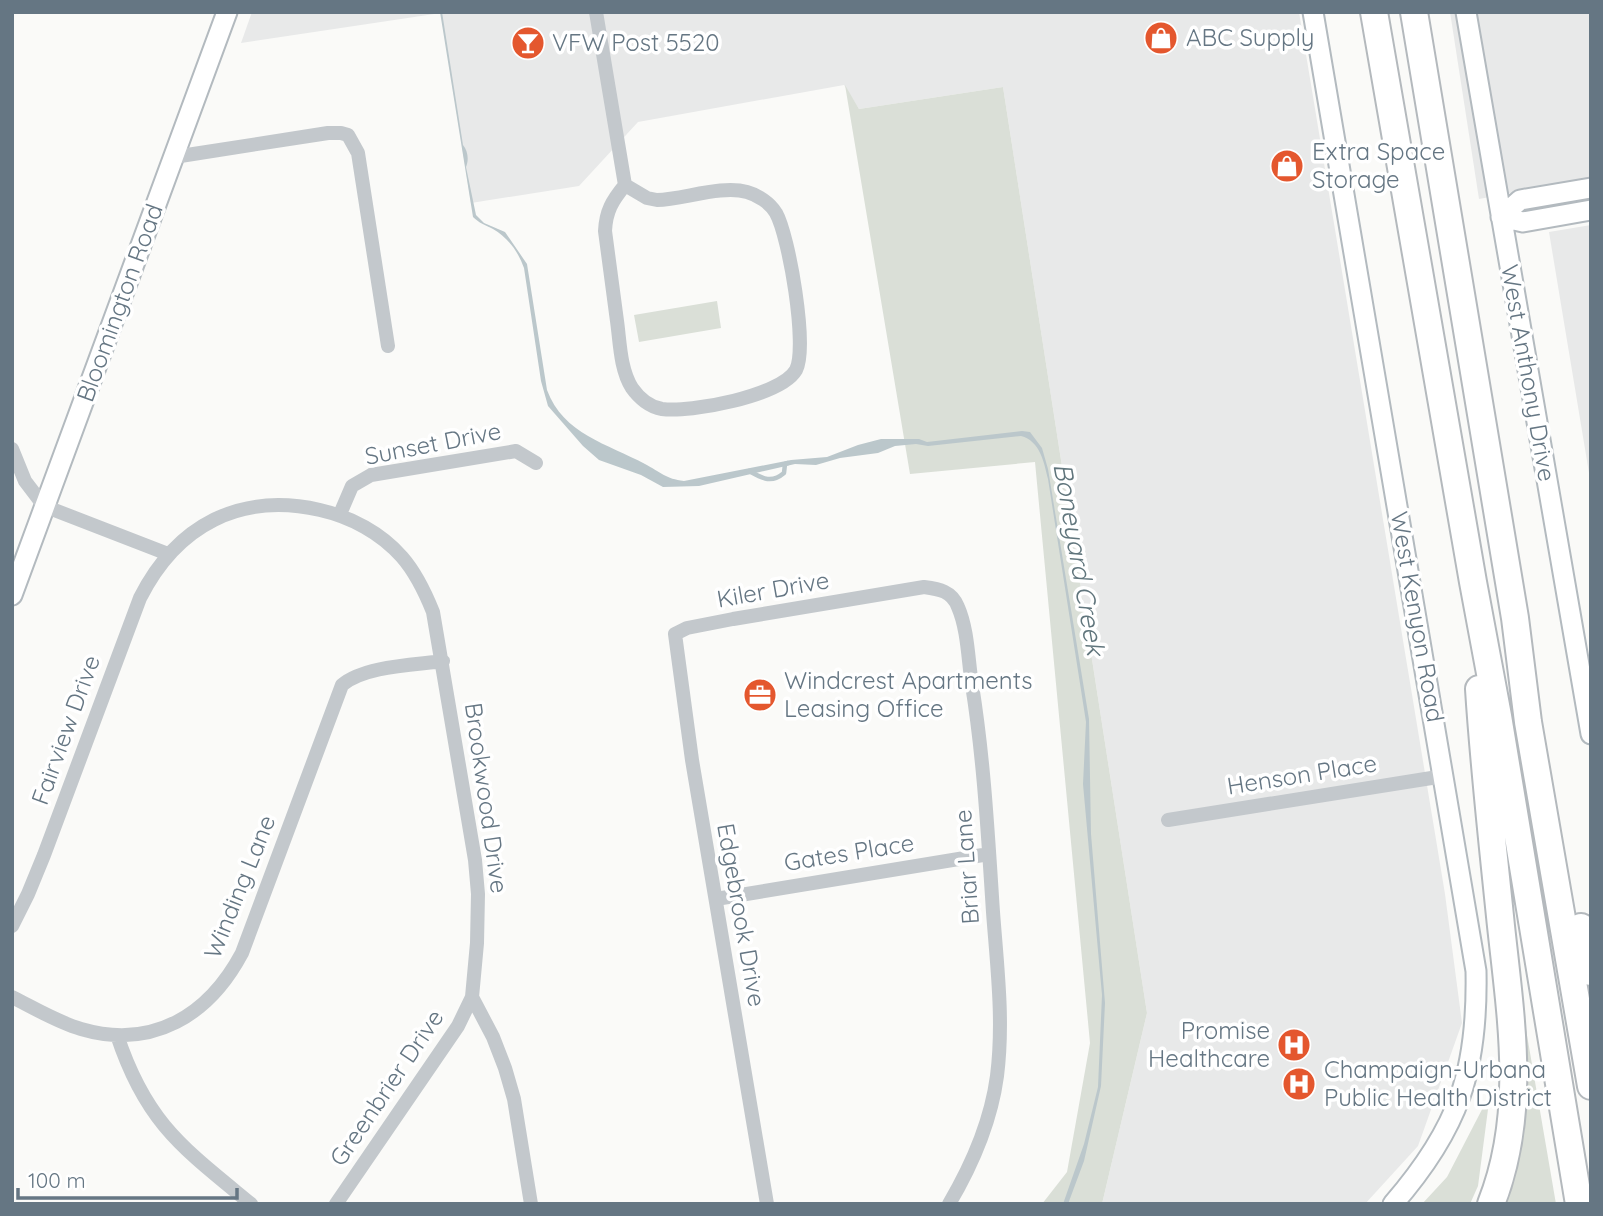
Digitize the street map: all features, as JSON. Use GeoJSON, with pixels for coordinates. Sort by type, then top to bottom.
{"type":"FeatureCollection","features":[{"type":"Feature","properties":{"kind":"highway"},"geometry":{"type":"LineString","coordinates":[[1374,12],[1472,582],[1498,716],[1579,1204]]}},
{"type":"Feature","properties":{"kind":"highway"},"geometry":{"type":"LineString","coordinates":[[1414,12],[1515,618],[1528,722],[1591,1086]]}},
{"type":"Feature","properties":{"kind":"highway"},"geometry":{"type":"LineString","coordinates":[[1472,582],[1482,747],[1515,1072],[1512,1132],[1506,1161],[1491,1204]]}},
{"type":"Feature","properties":{"kind":"highway"},"geometry":{"type":"LineString","coordinates":[[1515,618],[1539,709],[1591,972]]}},
{"type":"Feature","properties":{"kind":"street","name":"Bloomington Road"},"geometry":{"type":"LineString","coordinates":[[12,595],[19,560],[44,506],[227,12]]}},
{"type":"Feature","properties":{"kind":"street"},"geometry":{"type":"LineString","coordinates":[[596,12],[625,185],[606,213],[605,231],[626,374],[638,395],[660,409],[679,410],[763,393],[780,386],[790,378],[801,352],[798,314],[785,238],[775,212],[758,196],[733,190],[657,200],[647,198],[625,185]]}},
{"type":"Feature","properties":{"kind":"street","name":"West Kenyon Road"},"geometry":{"type":"LineString","coordinates":[[1313,12],[1476,971],[1475,1040],[1466,1079],[1447,1129],[1393,1204]]}},
{"type":"Feature","properties":{"kind":"street","name":"West Anthony Drive"},"geometry":{"type":"LineString","coordinates":[[1466,12],[1591,734]]}},
{"type":"Feature","properties":{"kind":"street"},"geometry":{"type":"LineString","coordinates":[[174,157],[328,134],[348,135],[358,153],[388,346]]}},
{"type":"Feature","properties":{"kind":"street"},"geometry":{"type":"LineString","coordinates":[[1501,217],[1520,200],[1591,188]]}},
{"type":"Feature","properties":{"kind":"street"},"geometry":{"type":"LineString","coordinates":[[1501,217],[1523,222],[1591,210]]}},
{"type":"Feature","properties":{"kind":"street"},"geometry":{"type":"LineString","coordinates":[[12,449],[25,481],[44,506],[168,554],[185,538],[205,525],[246,508],[292,504],[340,514]]}},
{"type":"Feature","properties":{"kind":"street","name":"Sunset Drive"},"geometry":{"type":"LineString","coordinates":[[340,514],[352,486],[371,475],[516,451],[536,463]]}},
{"type":"Feature","properties":{"kind":"street","name":"Brookwood Drive"},"geometry":{"type":"LineString","coordinates":[[340,514],[387,542],[401,556],[416,575],[433,612],[475,860],[477,931],[472,997]]}},
{"type":"Feature","properties":{"kind":"street","name":"Fairview Drive"},"geometry":{"type":"LineString","coordinates":[[12,926],[44,855],[140,598],[168,554]]}},
{"type":"Feature","properties":{"kind":"street","name":"Briar Lane"},"geometry":{"type":"LineString","coordinates":[[880,594],[924,587],[940,589],[951,595],[958,607],[976,715],[1000,1014],[997,1078],[980,1142],[949,1204]]}},
{"type":"Feature","properties":{"kind":"street","name":"Kiler Drive"},"geometry":{"type":"LineString","coordinates":[[676,633],[687,628],[880,594]]}},
{"type":"Feature","properties":{"kind":"street","name":"Edgebrook Drive"},"geometry":{"type":"LineString","coordinates":[[676,633],[674,639],[682,695],[767,1204]]}},
{"type":"Feature","properties":{"kind":"street","name":"Winding Lane"},"geometry":{"type":"LineString","coordinates":[[12,997],[77,1028],[117,1035],[156,1030],[180,1021],[208,1001],[230,975],[242,953],[342,685],[350,678],[364,673],[443,661]]}},
{"type":"Feature","properties":{"kind":"street","name":"Henson Place"},"geometry":{"type":"LineString","coordinates":[[1168,820],[1444,776]]}},
{"type":"Feature","properties":{"kind":"street","name":"Gates Place"},"geometry":{"type":"LineString","coordinates":[[716,899],[989,854]]}},
{"type":"Feature","properties":{"kind":"street"},"geometry":{"type":"LineString","coordinates":[[472,997],[493,1037],[505,1068],[514,1100],[531,1204]]}},
{"type":"Feature","properties":{"kind":"street","name":"Greenbrier Drive"},"geometry":{"type":"LineString","coordinates":[[336,1204],[458,1026],[472,997]]}},
{"type":"Feature","properties":{"kind":"street"},"geometry":{"type":"LineString","coordinates":[[117,1035],[137,1087],[160,1122],[194,1157],[251,1204]]}},
{"type":"Feature","properties":{"kind":"shaded area"},"geometry":{"type":"Polygon","coordinates":[[[252,12],[1299,12],[1445,894],[1462,1023],[1418,1146],[1365,1204],[1102,1204],[1147,1013],[1003,87],[859,109],[844,85],[638,122],[579,186],[471,203],[441,13],[241,43],[252,12]]]}},
{"type":"Feature","properties":{"kind":"shaded area"},"geometry":{"type":"Polygon","coordinates":[[[440,12],[463,145],[468,156],[466,167],[476,215],[484,223],[505,232],[527,264],[547,390],[554,405],[575,427],[663,475],[684,481],[791,460],[827,457],[881,439],[919,439],[927,442],[1022,431],[1030,432],[1042,448],[1048,469],[1089,719],[1091,834],[1105,1003],[1101,1086],[1084,1161],[1068,1204],[1063,1204],[1084,1144],[1098,1087],[1102,995],[1083,784],[1086,722],[1048,479],[1037,447],[1021,436],[928,446],[895,446],[878,453],[840,458],[816,465],[795,464],[699,486],[663,487],[641,475],[599,460],[548,406],[541,381],[524,268],[519,256],[503,236],[473,217],[440,12]]]}},
{"type":"Feature","properties":{"kind":"shaded area"},"geometry":{"type":"Polygon","coordinates":[[[1450,12],[1591,12],[1591,178],[1479,199],[1450,12]]]}},
{"type":"Feature","properties":{"kind":"shaded area"},"geometry":{"type":"Polygon","coordinates":[[[845,85],[859,109],[1003,87],[1147,1013],[1102,1204],[1042,1204],[1067,1172],[1090,1043],[1035,462],[910,474],[845,85]]]}},
{"type":"Feature","properties":{"kind":"shaded area"},"geometry":{"type":"Polygon","coordinates":[[[1591,225],[1591,485],[1549,232],[1591,225]]]}},
{"type":"Feature","properties":{"kind":"shaded area"},"geometry":{"type":"Polygon","coordinates":[[[717,301],[721,328],[639,342],[634,315],[717,301]]]}},
{"type":"Feature","properties":{"kind":"shaded area"},"geometry":{"type":"Polygon","coordinates":[[[1523,1012],[1556,1204],[1500,1204],[1523,1012]]]}},
{"type":"Feature","properties":{"kind":"shaded area"},"geometry":{"type":"Polygon","coordinates":[[[1490,1094],[1478,1186],[1470,1204],[1422,1204],[1447,1177],[1490,1094]]]}},
{"type":"Feature","properties":{"kind":"waterway","name":"Boneyard Creek"},"geometry":{"type":"LineString","coordinates":[[749,471],[762,478],[771,479],[784,473],[785,464],[788,463]]}},
{"type":"Feature","properties":{"kind":"place","name":"ABC Supply"},"geometry":{"type":"Point","coordinates":[1161,38]}},
{"type":"Feature","properties":{"kind":"place","name":"VFW Post 5520"},"geometry":{"type":"Point","coordinates":[528,43]}},
{"type":"Feature","properties":{"kind":"place","name":"Extra Space Storage"},"geometry":{"type":"Point","coordinates":[1287,166]}},
{"type":"Feature","properties":{"kind":"place","name":"Windcrest Apartments Leasing Office"},"geometry":{"type":"Point","coordinates":[760,695]}},
{"type":"Feature","properties":{"kind":"place","name":"Promise Healthcare"},"geometry":{"type":"Point","coordinates":[1294,1045]}},
{"type":"Feature","properties":{"kind":"place","name":"Champaign-Urbana Public Health District"},"geometry":{"type":"Point","coordinates":[1299,1084]}}]}
